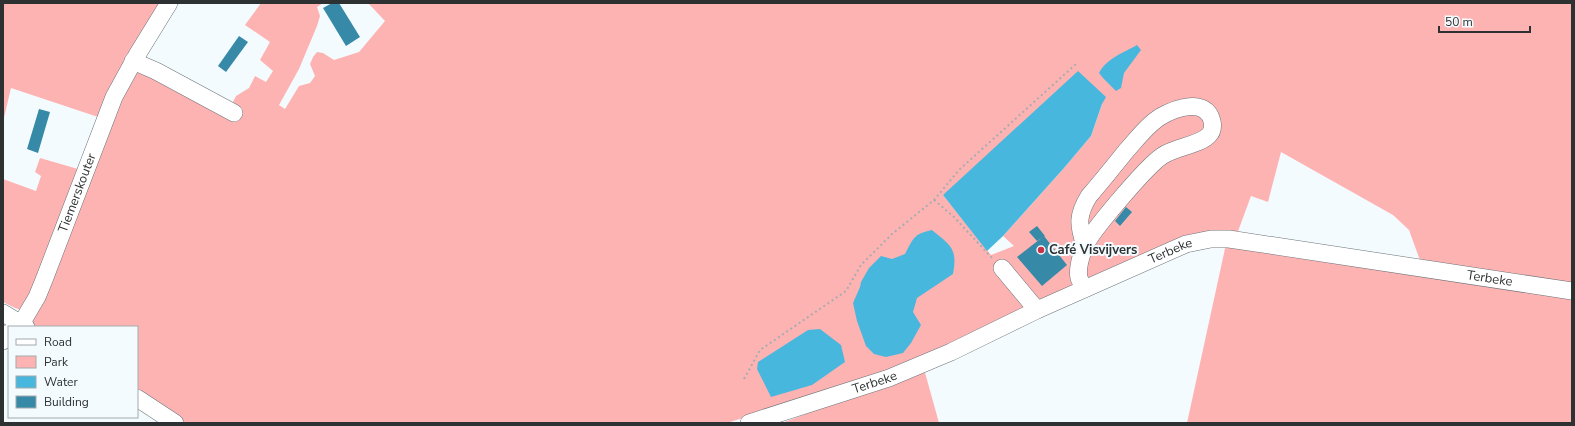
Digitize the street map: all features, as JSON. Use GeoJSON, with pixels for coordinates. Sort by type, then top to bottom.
{"type":"FeatureCollection","features":[{"type":"Feature","properties":{"kind":"street","name":"Tiemerskouter"},"geometry":{"type":"LineString","coordinates":[[15,324],[36,297],[44,280],[114,97],[133,61],[170,3]]}},
{"type":"Feature","properties":{"kind":"street"},"geometry":{"type":"LineString","coordinates":[[133,61],[156,71],[234,112]]}},
{"type":"Feature","properties":{"kind":"street"},"geometry":{"type":"LineString","coordinates":[[1084,289],[1079,278],[1080,266],[1085,246],[1100,225],[1155,161],[1173,150],[1204,139],[1210,135],[1213,128],[1209,113],[1196,106],[1185,107],[1170,112],[1151,124],[1089,196],[1082,207],[1080,226],[1085,246]]}},
{"type":"Feature","properties":{"kind":"street","name":"Terbeke"},"geometry":{"type":"LineString","coordinates":[[749,423],[889,378],[951,352],[1037,310],[1186,244],[1218,238],[1572,291]]}},
{"type":"Feature","properties":{"kind":"street"},"geometry":{"type":"LineString","coordinates":[[1002,268],[1037,310]]}},
{"type":"Feature","properties":{"kind":"street"},"geometry":{"type":"LineString","coordinates":[[138,399],[175,423]]}},
{"type":"Feature","properties":{"kind":"path"},"geometry":{"type":"LineString","coordinates":[[744,379],[760,350],[846,291],[861,265],[892,234],[934,200],[959,170],[1076,64]]}},
{"type":"Feature","properties":{"kind":"path"},"geometry":{"type":"LineString","coordinates":[[934,200],[954,217],[1002,268]]}},
{"type":"Feature","properties":{"kind":"green space"},"geometry":{"type":"Polygon","coordinates":[[[3,3],[165,3],[101,118],[11,88],[3,122],[3,3]]]}},
{"type":"Feature","properties":{"kind":"green space"},"geometry":{"type":"Polygon","coordinates":[[[261,3],[323,3],[317,7],[320,16],[299,69],[279,105],[285,109],[299,86],[310,83],[315,76],[310,64],[317,52],[323,53],[334,60],[359,52],[385,21],[368,3],[1572,3],[1572,284],[1421,263],[1409,230],[1393,215],[1281,152],[1268,202],[1251,196],[1237,234],[1214,232],[887,372],[727,423],[182,423],[138,395],[138,326],[33,326],[31,315],[126,81],[139,69],[228,112],[236,96],[249,88],[255,76],[266,82],[273,71],[260,60],[270,42],[245,25],[261,3]],[[1102,104],[943,195],[991,255],[1014,246],[1003,236],[1091,136],[1102,104]]]}},
{"type":"Feature","properties":{"kind":"green space"},"geometry":{"type":"Polygon","coordinates":[[[40,158],[78,169],[38,276],[21,310],[3,302],[3,179],[36,191],[41,176],[35,172],[40,158]]]}},
{"type":"Feature","properties":{"kind":"green space"},"geometry":{"type":"Polygon","coordinates":[[[1226,244],[1572,295],[1572,423],[1187,423],[1226,244]]]}},
{"type":"Feature","properties":{"kind":"green space"},"geometry":{"type":"Polygon","coordinates":[[[924,369],[939,423],[782,423],[924,369]]]}},
{"type":"Feature","properties":{"kind":"water"},"geometry":{"type":"Polygon","coordinates":[[[1137,45],[1141,50],[1124,73],[1121,88],[1116,91],[1099,73],[1106,63],[1137,45]]]}},
{"type":"Feature","properties":{"kind":"water"},"geometry":{"type":"Polygon","coordinates":[[[1078,71],[1106,97],[1102,104],[1091,136],[1003,236],[987,251],[943,195],[1078,71]]]}},
{"type":"Feature","properties":{"kind":"water"},"geometry":{"type":"Polygon","coordinates":[[[932,230],[951,248],[954,258],[953,274],[917,298],[913,312],[921,325],[911,343],[903,353],[886,357],[874,354],[866,346],[857,321],[853,303],[861,282],[869,268],[881,256],[892,259],[905,254],[915,237],[921,233],[932,230]]]}},
{"type":"Feature","properties":{"kind":"water"},"geometry":{"type":"Polygon","coordinates":[[[820,329],[841,345],[845,362],[812,385],[771,397],[757,369],[758,362],[808,330],[820,329]]]}},
{"type":"Feature","properties":{"kind":"building"},"geometry":{"type":"Polygon","coordinates":[[[332,3],[339,3],[360,37],[346,46],[323,8],[332,3]]]}},
{"type":"Feature","properties":{"kind":"building"},"geometry":{"type":"Polygon","coordinates":[[[239,36],[248,42],[226,72],[218,66],[239,36]]]}},
{"type":"Feature","properties":{"kind":"building"},"geometry":{"type":"Polygon","coordinates":[[[39,109],[50,112],[38,153],[27,149],[39,109]]]}},
{"type":"Feature","properties":{"kind":"building"},"geometry":{"type":"Polygon","coordinates":[[[1126,207],[1132,212],[1120,226],[1115,221],[1126,207]]]}},
{"type":"Feature","properties":{"kind":"building"},"geometry":{"type":"Polygon","coordinates":[[[1037,226],[1045,236],[1037,241],[1029,232],[1037,226]]]}},
{"type":"Feature","properties":{"kind":"building","name":"Café Visvijvers"},"geometry":{"type":"Polygon","coordinates":[[[1044,236],[1067,265],[1042,286],[1017,257],[1044,236]]]}},
{"type":"Feature","properties":{"kind":"place","name":"Café Visvijvers"},"geometry":{"type":"Point","coordinates":[1041,250]}}]}
